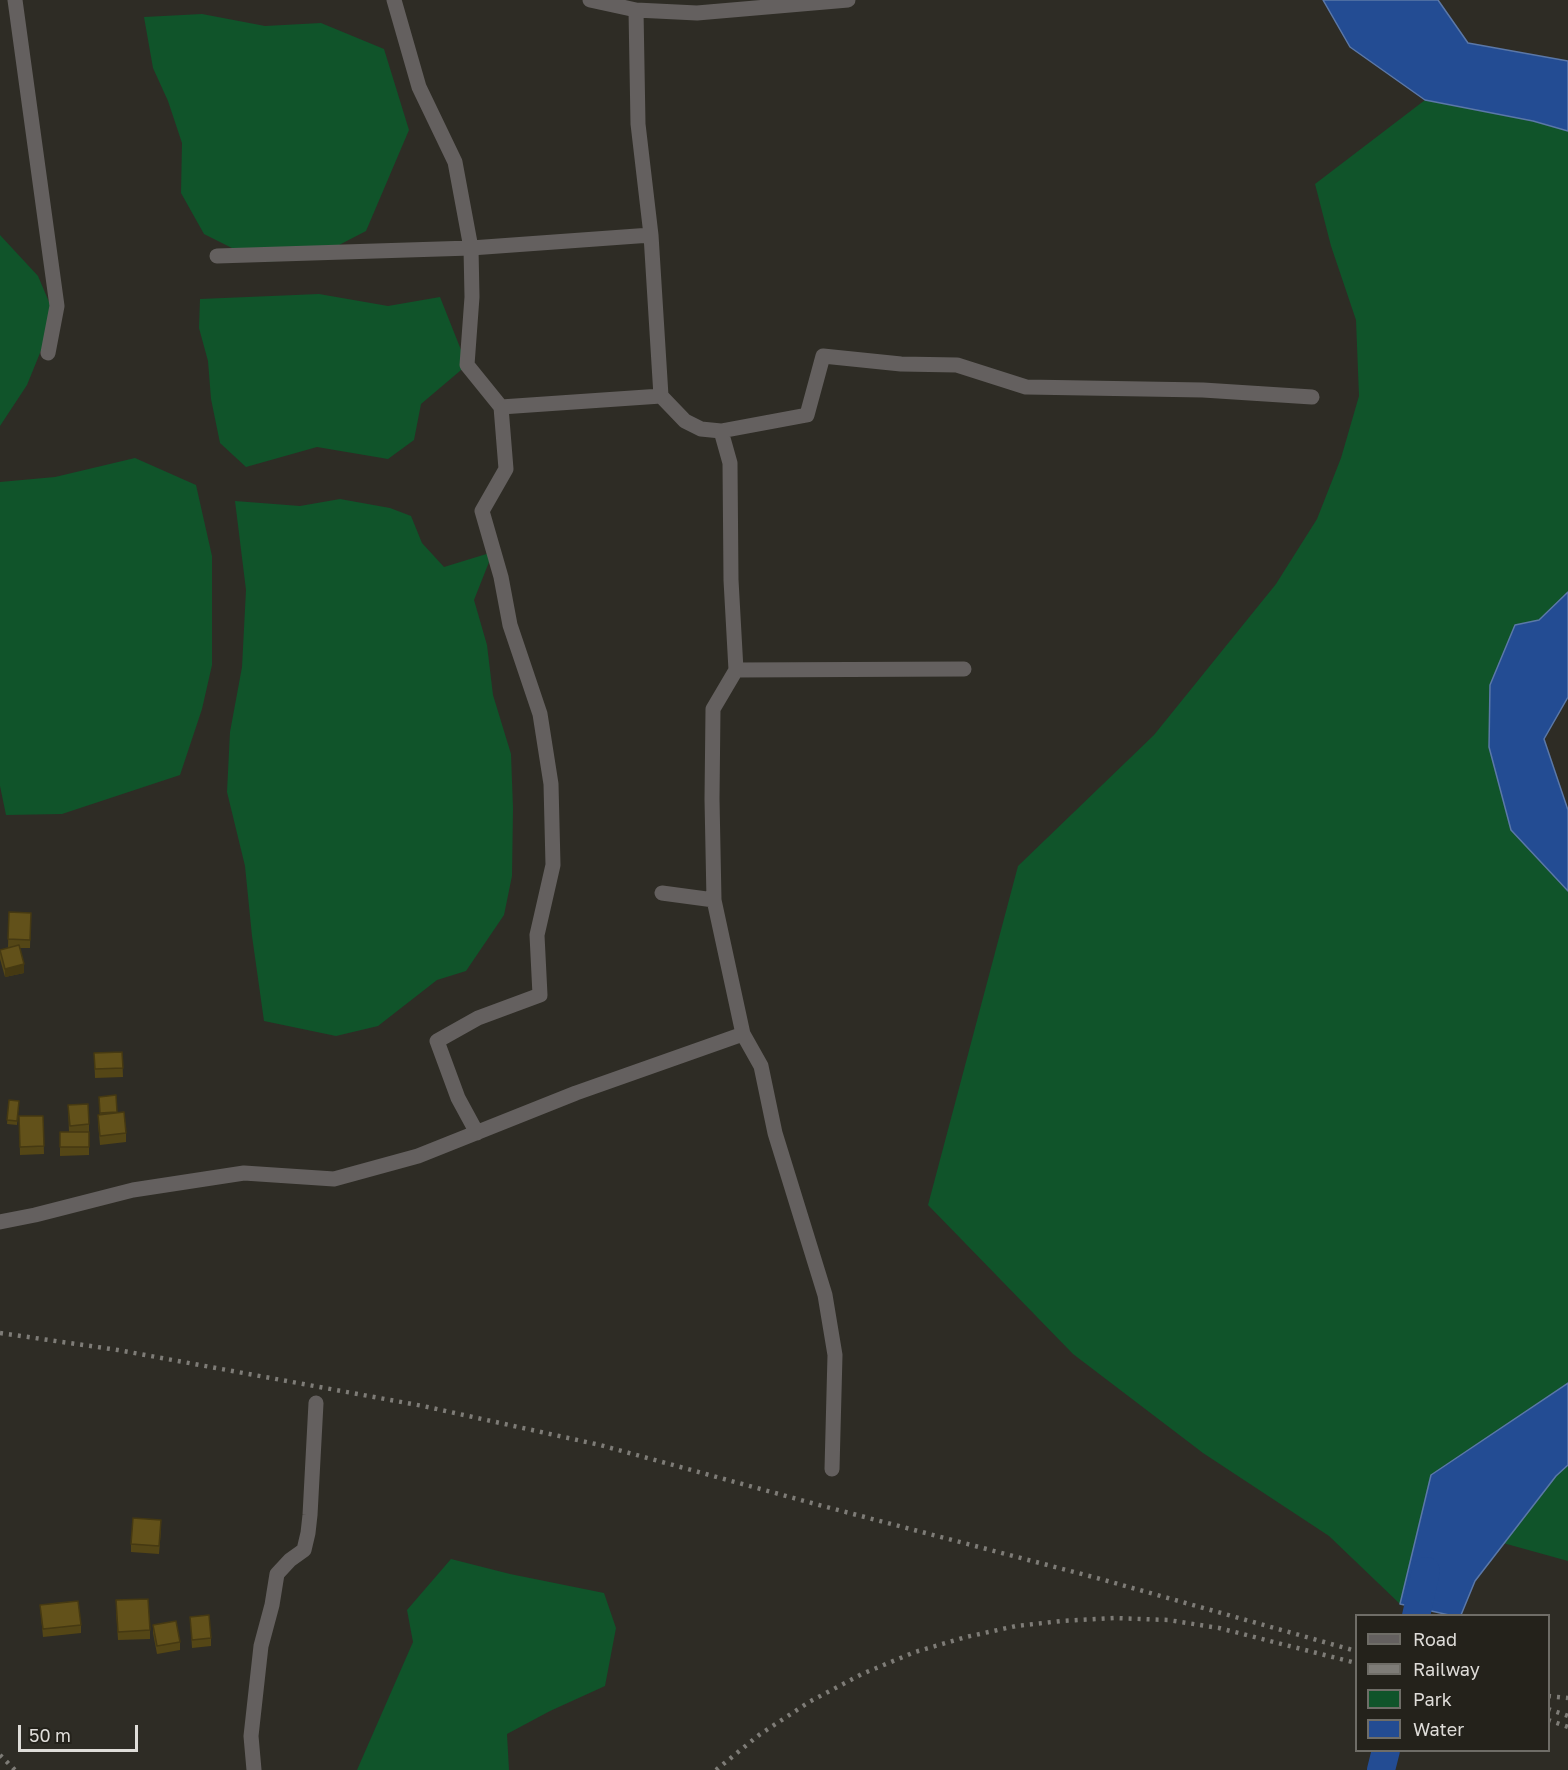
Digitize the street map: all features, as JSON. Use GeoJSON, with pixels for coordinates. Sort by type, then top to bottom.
{"type":"FeatureCollection","features":[{"type":"Feature","properties":{"kind":"street"},"geometry":{"type":"LineString","coordinates":[[15,0],[57,306],[48,353]]}},
{"type":"Feature","properties":{"kind":"street"},"geometry":{"type":"LineString","coordinates":[[394,0],[419,87],[455,162],[471,248],[472,297],[467,365],[501,407],[506,469],[482,511],[501,577],[510,625],[540,714],[551,784],[553,865],[537,935],[540,994],[478,1018],[437,1041],[458,1098],[477,1133]]}},
{"type":"Feature","properties":{"kind":"street"},"geometry":{"type":"LineString","coordinates":[[599,1],[636,10],[697,13],[849,0]]}},
{"type":"Feature","properties":{"kind":"street"},"geometry":{"type":"LineString","coordinates":[[636,10],[638,124],[651,235],[661,396],[685,421],[701,429],[721,431],[807,415],[823,356],[901,364],[957,365],[1026,387],[1203,390],[1312,397]]}},
{"type":"Feature","properties":{"kind":"street"},"geometry":{"type":"LineString","coordinates":[[217,256],[471,248],[651,235]]}},
{"type":"Feature","properties":{"kind":"street"},"geometry":{"type":"LineString","coordinates":[[501,407],[661,396]]}},
{"type":"Feature","properties":{"kind":"street"},"geometry":{"type":"LineString","coordinates":[[721,431],[730,463],[731,580],[736,670],[713,709],[714,900],[743,1034],[761,1066],[775,1133],[825,1295],[835,1355],[832,1469]]}},
{"type":"Feature","properties":{"kind":"street"},"geometry":{"type":"LineString","coordinates":[[736,670],[964,669]]}},
{"type":"Feature","properties":{"kind":"street"},"geometry":{"type":"LineString","coordinates":[[662,893],[714,900]]}},
{"type":"Feature","properties":{"kind":"street"},"geometry":{"type":"LineString","coordinates":[[0,1222],[134,1190],[244,1173],[334,1179],[418,1156],[576,1093],[743,1034]]}},
{"type":"Feature","properties":{"kind":"street"},"geometry":{"type":"LineString","coordinates":[[254,1770],[251,1737],[261,1646],[272,1605],[277,1574],[290,1560],[304,1550],[308,1533],[316,1403]]}},
{"type":"Feature","properties":{"kind":"green space"},"geometry":{"type":"Polygon","coordinates":[[[202,14],[265,26],[321,23],[384,49],[409,130],[366,231],[312,259],[260,262],[204,234],[181,193],[182,143],[168,101],[153,68],[144,17],[202,14]]]}},
{"type":"Feature","properties":{"kind":"green space"},"geometry":{"type":"Polygon","coordinates":[[[1425,100],[1533,121],[1568,131],[1568,592],[1539,620],[1511,830],[1568,891],[1568,1383],[1431,1475],[1400,1604],[1329,1536],[1203,1453],[1073,1354],[928,1205],[1018,866],[1154,735],[1276,584],[1317,519],[1341,458],[1359,396],[1356,320],[1331,246],[1315,184],[1425,100]]]}},
{"type":"Feature","properties":{"kind":"green space"},"geometry":{"type":"Polygon","coordinates":[[[0,235],[38,276],[55,316],[27,385],[0,426],[0,235]]]}},
{"type":"Feature","properties":{"kind":"green space"},"geometry":{"type":"Polygon","coordinates":[[[319,294],[388,306],[440,297],[467,365],[421,404],[414,440],[388,459],[317,447],[246,467],[220,443],[211,399],[208,361],[199,328],[200,299],[319,294]]]}},
{"type":"Feature","properties":{"kind":"green space"},"geometry":{"type":"Polygon","coordinates":[[[135,458],[196,485],[212,556],[212,665],[202,709],[180,775],[62,814],[6,815],[0,786],[0,482],[55,477],[135,458]]]}},
{"type":"Feature","properties":{"kind":"green space"},"geometry":{"type":"Polygon","coordinates":[[[340,499],[390,508],[411,516],[422,543],[444,567],[493,552],[474,600],[487,645],[493,695],[511,754],[513,808],[512,876],[504,915],[466,971],[437,980],[378,1026],[336,1036],[264,1021],[245,866],[227,792],[230,732],[242,667],[246,590],[235,501],[300,506],[340,499]]]}},
{"type":"Feature","properties":{"kind":"green space"},"geometry":{"type":"Polygon","coordinates":[[[1568,1465],[1568,1561],[1503,1543],[1556,1476],[1568,1465]]]}},
{"type":"Feature","properties":{"kind":"green space"},"geometry":{"type":"Polygon","coordinates":[[[451,1559],[510,1574],[604,1593],[616,1628],[605,1686],[507,1734],[509,1770],[357,1770],[413,1642],[407,1610],[451,1559]]]}},
{"type":"Feature","properties":{"kind":"water"},"geometry":{"type":"Polygon","coordinates":[[[1323,0],[1438,0],[1468,43],[1568,61],[1568,131],[1533,121],[1425,100],[1350,47],[1323,0]]]}},
{"type":"Feature","properties":{"kind":"water"},"geometry":{"type":"Polygon","coordinates":[[[1568,592],[1568,697],[1544,739],[1568,810],[1568,891],[1511,830],[1489,747],[1490,685],[1515,625],[1539,620],[1568,592]]]}},
{"type":"Feature","properties":{"kind":"water"},"geometry":{"type":"Polygon","coordinates":[[[1568,1383],[1568,1465],[1556,1476],[1475,1581],[1461,1614],[1445,1614],[1400,1604],[1431,1475],[1568,1383]]]}},
{"type":"Feature","properties":{"kind":"building"},"geometry":{"type":"Polygon","coordinates":[[[9,912],[31,913],[30,940],[8,939],[9,912]]]}},
{"type":"Feature","properties":{"kind":"building"},"geometry":{"type":"Polygon","coordinates":[[[19,945],[24,964],[5,969],[0,950],[19,945]]]}},
{"type":"Feature","properties":{"kind":"building"},"geometry":{"type":"Polygon","coordinates":[[[122,1052],[123,1068],[95,1069],[94,1053],[122,1052]]]}},
{"type":"Feature","properties":{"kind":"building"},"geometry":{"type":"Polygon","coordinates":[[[116,1095],[117,1112],[100,1113],[99,1097],[116,1095]]]}},
{"type":"Feature","properties":{"kind":"building"},"geometry":{"type":"Polygon","coordinates":[[[9,1100],[19,1101],[17,1121],[7,1120],[9,1100]]]}},
{"type":"Feature","properties":{"kind":"building"},"geometry":{"type":"Polygon","coordinates":[[[88,1104],[89,1124],[70,1126],[68,1105],[88,1104]]]}},
{"type":"Feature","properties":{"kind":"building"},"geometry":{"type":"Polygon","coordinates":[[[124,1112],[126,1133],[100,1136],[98,1115],[124,1112]]]}},
{"type":"Feature","properties":{"kind":"building"},"geometry":{"type":"Polygon","coordinates":[[[19,1116],[43,1116],[44,1146],[20,1147],[19,1116]]]}},
{"type":"Feature","properties":{"kind":"building"},"geometry":{"type":"Polygon","coordinates":[[[60,1132],[89,1132],[89,1147],[60,1147],[60,1132]]]}},
{"type":"Feature","properties":{"kind":"building"},"geometry":{"type":"Polygon","coordinates":[[[133,1518],[161,1520],[159,1546],[131,1544],[133,1518]]]}},
{"type":"Feature","properties":{"kind":"building"},"geometry":{"type":"Polygon","coordinates":[[[148,1599],[150,1630],[118,1632],[116,1600],[148,1599]]]}},
{"type":"Feature","properties":{"kind":"building"},"geometry":{"type":"Polygon","coordinates":[[[78,1601],[81,1625],[43,1629],[40,1605],[78,1601]]]}},
{"type":"Feature","properties":{"kind":"building"},"geometry":{"type":"Polygon","coordinates":[[[209,1615],[211,1638],[192,1640],[190,1617],[209,1615]]]}},
{"type":"Feature","properties":{"kind":"building"},"geometry":{"type":"Polygon","coordinates":[[[176,1621],[180,1642],[157,1646],[153,1625],[176,1621]]]}},
{"type":"Feature","properties":{"kind":"waterway"},"geometry":{"type":"LineString","coordinates":[[1416,1614],[1426,1571]]}},
{"type":"Feature","properties":{"kind":"waterway"},"geometry":{"type":"LineString","coordinates":[[1381,1770],[1386,1752]]}},
{"type":"Feature","properties":{"kind":"railway"},"geometry":{"type":"LineString","coordinates":[[0,1333],[118,1350],[423,1406],[600,1445],[1097,1578],[1355,1651]]}},
{"type":"Feature","properties":{"kind":"railway"},"geometry":{"type":"LineString","coordinates":[[716,1770],[759,1735],[809,1702],[862,1674],[915,1652],[966,1637],[1016,1626],[1114,1618],[1168,1620],[1219,1628],[1355,1663]]}},
{"type":"Feature","properties":{"kind":"railway"},"geometry":{"type":"LineString","coordinates":[[1550,1696],[1568,1698]]}},
{"type":"Feature","properties":{"kind":"railway"},"geometry":{"type":"LineString","coordinates":[[1550,1710],[1568,1716]]}},
{"type":"Feature","properties":{"kind":"railway"},"geometry":{"type":"LineString","coordinates":[[1550,1721],[1568,1727]]}},
{"type":"Feature","properties":{"kind":"railway"},"geometry":{"type":"LineString","coordinates":[[0,1755],[15,1770]]}}]}
